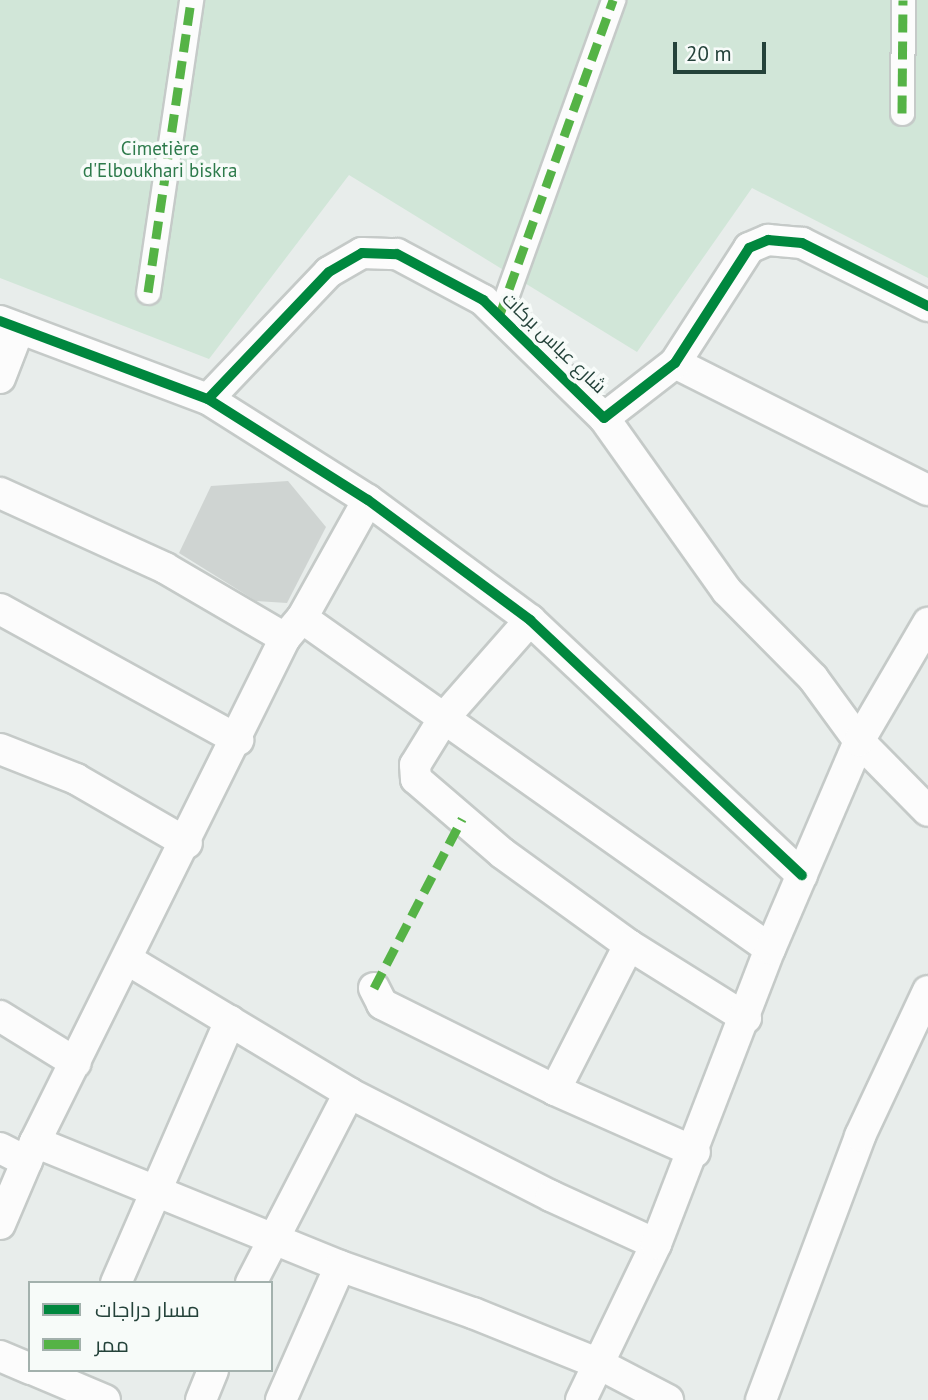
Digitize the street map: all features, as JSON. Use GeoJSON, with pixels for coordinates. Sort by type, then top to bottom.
{"type":"FeatureCollection","features":[{"type":"Feature","properties":{"kind":"street"},"geometry":{"type":"LineString","coordinates":[[148,292],[191,0]]}},
{"type":"Feature","properties":{"kind":"street"},"geometry":{"type":"LineString","coordinates":[[500,314],[613,0]]}},
{"type":"Feature","properties":{"kind":"street"},"geometry":{"type":"LineString","coordinates":[[902,113],[903,0]]}},
{"type":"Feature","properties":{"kind":"street","name":"شارع عباس بركات"},"geometry":{"type":"LineString","coordinates":[[208,399],[329,272],[362,253],[397,254],[483,300],[604,418],[675,363],[749,248],[768,240],[802,243],[928,306]]}},
{"type":"Feature","properties":{"kind":"street"},"geometry":{"type":"LineString","coordinates":[[0,378],[10,325],[208,399],[368,500],[530,620],[802,875]]}},
{"type":"Feature","properties":{"kind":"street"},"geometry":{"type":"LineString","coordinates":[[675,363],[928,490]]}},
{"type":"Feature","properties":{"kind":"street"},"geometry":{"type":"LineString","coordinates":[[604,418],[727,591],[813,678],[859,741],[928,811]]}},
{"type":"Feature","properties":{"kind":"street"},"geometry":{"type":"LineString","coordinates":[[0,493],[293,628],[444,718],[771,949]]}},
{"type":"Feature","properties":{"kind":"street"},"geometry":{"type":"LineString","coordinates":[[0,1224],[31,1152],[293,628],[368,500]]}},
{"type":"Feature","properties":{"kind":"street"},"geometry":{"type":"LineString","coordinates":[[0,609],[238,740]]}},
{"type":"Feature","properties":{"kind":"street"},"geometry":{"type":"LineString","coordinates":[[530,620],[444,718],[415,765],[416,779],[502,853],[629,945],[746,1018]]}},
{"type":"Feature","properties":{"kind":"street"},"geometry":{"type":"LineString","coordinates":[[581,1400],[656,1244],[695,1152],[771,949],[859,741],[928,623]]}},
{"type":"Feature","properties":{"kind":"street"},"geometry":{"type":"LineString","coordinates":[[0,749],[76,779],[187,843]]}},
{"type":"Feature","properties":{"kind":"street"},"geometry":{"type":"LineString","coordinates":[[555,1090],[629,945]]}},
{"type":"Feature","properties":{"kind":"street"},"geometry":{"type":"LineString","coordinates":[[128,960],[349,1093],[551,1196],[656,1244]]}},
{"type":"Feature","properties":{"kind":"street"},"geometry":{"type":"LineString","coordinates":[[374,988],[382,1004],[555,1090],[695,1152]]}},
{"type":"Feature","properties":{"kind":"street"},"geometry":{"type":"LineString","coordinates":[[761,1400],[860,1136],[928,991]]}},
{"type":"Feature","properties":{"kind":"street"},"geometry":{"type":"LineString","coordinates":[[0,1016],[76,1063]]}},
{"type":"Feature","properties":{"kind":"street"},"geometry":{"type":"LineString","coordinates":[[117,1281],[158,1192],[230,1021]]}},
{"type":"Feature","properties":{"kind":"street"},"geometry":{"type":"LineString","coordinates":[[252,1281],[271,1237],[349,1093]]}},
{"type":"Feature","properties":{"kind":"street"},"geometry":{"type":"LineString","coordinates":[[0,1148],[31,1152],[158,1192],[340,1266],[599,1364],[668,1400]]}},
{"type":"Feature","properties":{"kind":"street"},"geometry":{"type":"LineString","coordinates":[[281,1400],[340,1266]]}},
{"type":"Feature","properties":{"kind":"street"},"geometry":{"type":"LineString","coordinates":[[0,1356],[28,1367]]}},
{"type":"Feature","properties":{"kind":"street"},"geometry":{"type":"LineString","coordinates":[[39,1372],[105,1400]]}},
{"type":"Feature","properties":{"kind":"street"},"geometry":{"type":"LineString","coordinates":[[201,1400],[212,1372]]}},
{"type":"Feature","properties":{"kind":"green space","name":"Cimetière d'Elboukhari biskra"},"geometry":{"type":"Polygon","coordinates":[[[0,0],[928,0],[928,278],[752,188],[637,352],[349,175],[209,359],[0,278],[0,0]]]}},
{"type":"Feature","properties":{"kind":"building"},"geometry":{"type":"Polygon","coordinates":[[[288,481],[326,527],[287,603],[256,601],[179,553],[211,486],[288,481]]]}},
{"type":"Feature","properties":{"kind":"marked path"},"geometry":{"type":"LineString","coordinates":[[148,292],[191,0]]}},
{"type":"Feature","properties":{"kind":"marked path"},"geometry":{"type":"LineString","coordinates":[[500,314],[613,0]]}},
{"type":"Feature","properties":{"kind":"marked path"},"geometry":{"type":"LineString","coordinates":[[902,113],[903,0]]}},
{"type":"Feature","properties":{"kind":"marked path"},"geometry":{"type":"LineString","coordinates":[[374,988],[462,819]]}},
{"type":"Feature","properties":{"kind":"cycle path"},"geometry":{"type":"LineString","coordinates":[[208,399],[329,272],[362,253],[397,254],[483,300],[604,418],[675,363],[749,248],[768,240],[802,243],[928,306]]}},
{"type":"Feature","properties":{"kind":"cycle path"},"geometry":{"type":"LineString","coordinates":[[0,321],[208,399],[368,500],[530,620],[802,875]]}}]}
